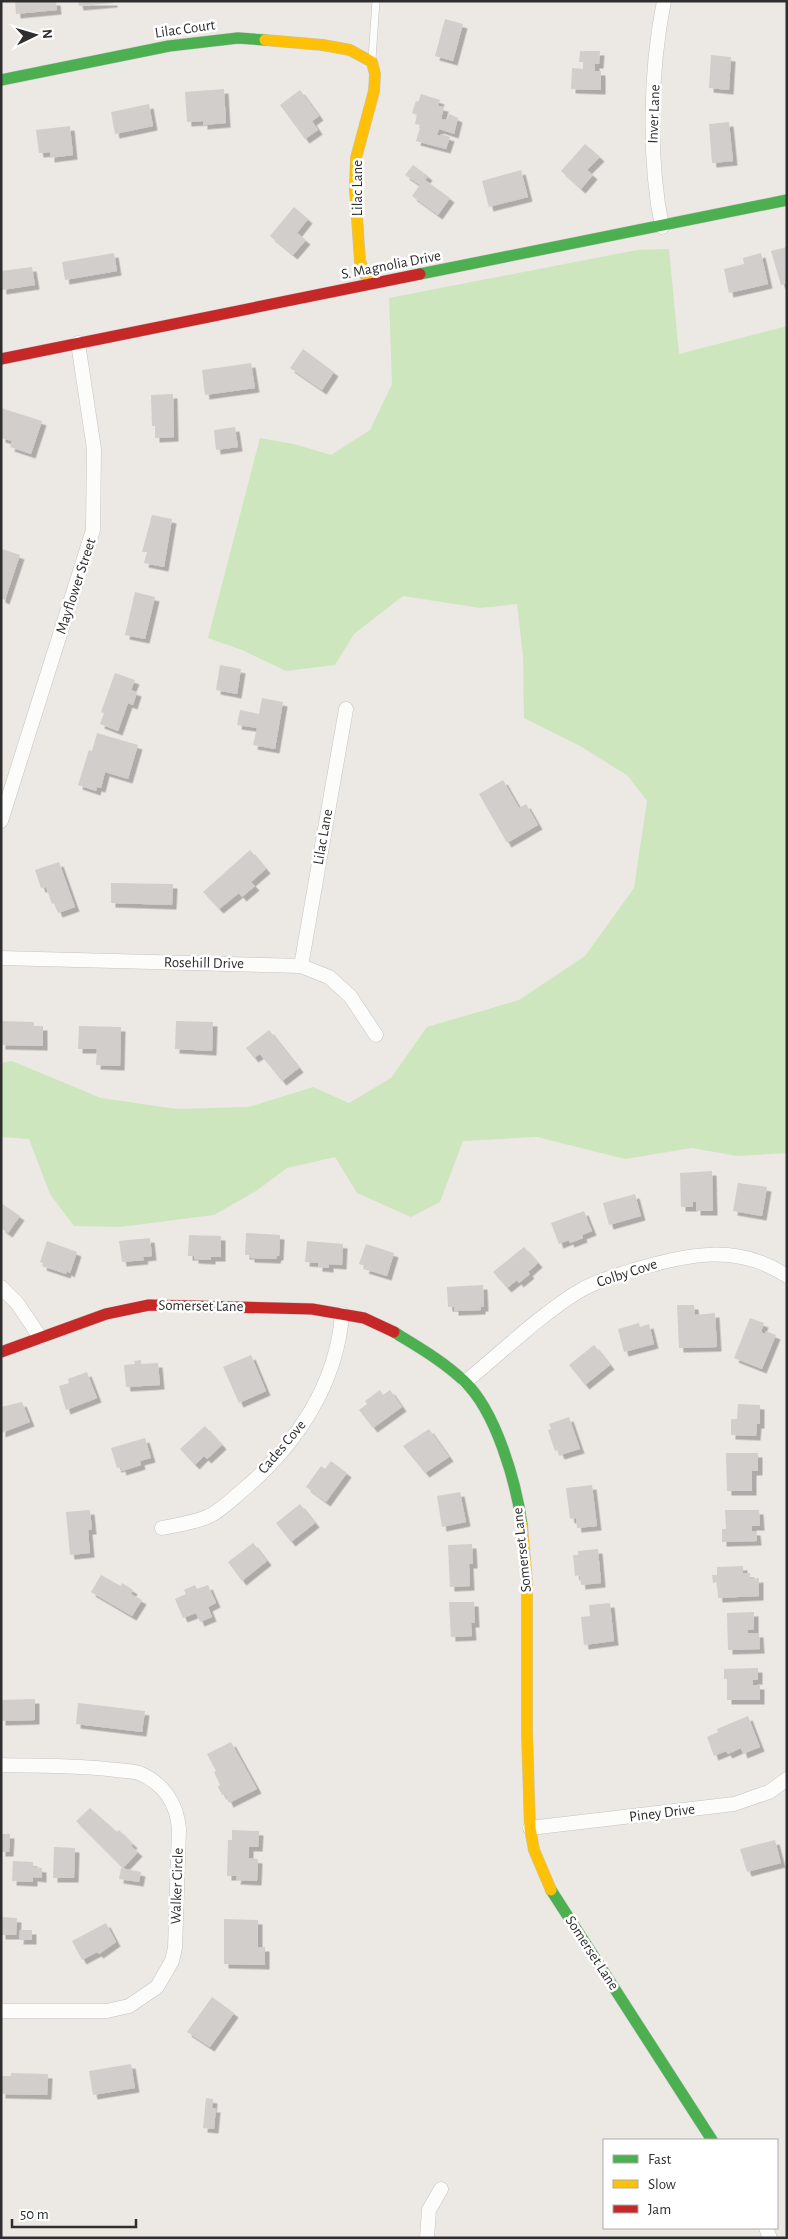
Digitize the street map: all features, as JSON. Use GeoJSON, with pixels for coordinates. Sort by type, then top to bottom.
{"type":"FeatureCollection","features":[{"type":"Feature","properties":{"kind":"street","name":"Inver Lane"},"geometry":{"type":"LineString","coordinates":[[662,227],[657,201],[652,136],[656,57],[664,1]]}},
{"type":"Feature","properties":{"kind":"street","name":"Lilac Court"},"geometry":{"type":"LineString","coordinates":[[1,80],[169,46],[238,38],[324,45],[350,50],[372,62]]}},
{"type":"Feature","properties":{"kind":"street","name":"Lilac Lane"},"geometry":{"type":"LineString","coordinates":[[369,284],[360,261],[356,158],[364,119],[374,91],[375,74],[372,62]]}},
{"type":"Feature","properties":{"kind":"street","name":"S. Magnolia Drive"},"geometry":{"type":"LineString","coordinates":[[1,359],[662,227],[787,200]]}},
{"type":"Feature","properties":{"kind":"street","name":"Mayflower Street"},"geometry":{"type":"LineString","coordinates":[[1,821],[93,530],[94,449],[78,343]]}},
{"type":"Feature","properties":{"kind":"street","name":"Lilac Lane"},"geometry":{"type":"LineString","coordinates":[[301,966],[346,709]]}},
{"type":"Feature","properties":{"kind":"street","name":"Rosehill Drive"},"geometry":{"type":"LineString","coordinates":[[1,958],[301,966],[329,977],[336,983],[350,996],[376,1035]]}},
{"type":"Feature","properties":{"kind":"street","name":"Colby Cove"},"geometry":{"type":"LineString","coordinates":[[465,1382],[563,1301],[600,1280],[679,1257],[707,1254],[737,1256],[755,1260],[777,1269],[787,1276]]}},
{"type":"Feature","properties":{"kind":"street"},"geometry":{"type":"LineString","coordinates":[[1,1287],[17,1303],[40,1337]]}},
{"type":"Feature","properties":{"kind":"street","name":"Somerset Lane"},"geometry":{"type":"LineString","coordinates":[[1,1352],[106,1314],[149,1305],[312,1309],[364,1318],[393,1331],[439,1360],[465,1382],[485,1409],[504,1451],[522,1523],[527,1583],[527,1732],[530,1828],[534,1850],[546,1882],[711,2139]]}},
{"type":"Feature","properties":{"kind":"street","name":"Cades Cove"},"geometry":{"type":"LineString","coordinates":[[162,1528],[208,1517],[254,1481],[298,1431],[321,1391],[333,1364],[340,1339],[342,1314]]}},
{"type":"Feature","properties":{"kind":"street","name":"Walker Circle"},"geometry":{"type":"LineString","coordinates":[[1,1765],[93,1768],[137,1773],[162,1787],[171,1799],[179,1829],[175,1948],[172,1961],[157,1987],[138,2001],[117,2009],[1,2011]]}},
{"type":"Feature","properties":{"kind":"street","name":"Piney Drive"},"geometry":{"type":"LineString","coordinates":[[530,1828],[734,1804],[769,1792],[786,1780]]}},
{"type":"Feature","properties":{"kind":"street"},"geometry":{"type":"LineString","coordinates":[[427,2238],[428,2210],[441,2189]]}},
{"type":"Feature","properties":{"kind":"lane"},"geometry":{"type":"LineString","coordinates":[[372,62],[376,1]]}},
{"type":"Feature","properties":{"kind":"green space"},"geometry":{"type":"Polygon","coordinates":[[[669,249],[679,354],[787,326],[787,1153],[737,1156],[692,1148],[625,1159],[537,1137],[463,1141],[440,1202],[411,1217],[357,1193],[335,1157],[287,1168],[256,1191],[214,1215],[120,1227],[74,1226],[50,1194],[29,1139],[1,1137],[1,1063],[12,1061],[101,1098],[177,1109],[249,1107],[313,1087],[349,1103],[391,1078],[427,1027],[519,1000],[585,956],[634,888],[647,801],[628,776],[582,747],[524,718],[523,656],[517,604],[480,608],[403,596],[354,634],[335,665],[286,671],[242,650],[208,638],[260,438],[294,444],[331,455],[370,430],[392,384],[389,298],[637,250],[669,249]]]}},
{"type":"Feature","properties":{"kind":"building"},"geometry":{"type":"Polygon","coordinates":[[[15,1],[56,1],[57,10],[16,14],[15,1]]]}},
{"type":"Feature","properties":{"kind":"building"},"geometry":{"type":"Polygon","coordinates":[[[78,1],[113,1],[113,3],[79,6],[78,1]]]}},
{"type":"Feature","properties":{"kind":"building"},"geometry":{"type":"Polygon","coordinates":[[[445,19],[463,24],[453,61],[435,56],[445,19]]]}},
{"type":"Feature","properties":{"kind":"building"},"geometry":{"type":"Polygon","coordinates":[[[580,51],[600,51],[599,64],[595,64],[595,71],[601,71],[601,90],[571,89],[572,68],[583,69],[583,62],[579,62],[580,51]]]}},
{"type":"Feature","properties":{"kind":"building"},"geometry":{"type":"Polygon","coordinates":[[[711,55],[731,57],[729,90],[709,88],[711,55]]]}},
{"type":"Feature","properties":{"kind":"building"},"geometry":{"type":"Polygon","coordinates":[[[224,89],[226,123],[203,125],[203,121],[187,122],[185,92],[224,89]]]}},
{"type":"Feature","properties":{"kind":"building"},"geometry":{"type":"Polygon","coordinates":[[[300,90],[319,116],[312,121],[318,130],[305,139],[280,105],[300,90]]]}},
{"type":"Feature","properties":{"kind":"building"},"geometry":{"type":"Polygon","coordinates":[[[421,94],[440,100],[438,106],[444,107],[441,119],[447,120],[449,114],[458,118],[454,134],[439,129],[437,135],[440,136],[441,134],[450,137],[446,149],[416,141],[421,125],[415,124],[417,115],[412,113],[416,101],[418,102],[421,94]]]}},
{"type":"Feature","properties":{"kind":"building"},"geometry":{"type":"Polygon","coordinates":[[[149,104],[153,126],[115,134],[111,112],[149,104]]]}},
{"type":"Feature","properties":{"kind":"building"},"geometry":{"type":"Polygon","coordinates":[[[729,122],[733,161],[712,163],[709,124],[729,122]]]}},
{"type":"Feature","properties":{"kind":"building"},"geometry":{"type":"Polygon","coordinates":[[[70,126],[73,155],[50,158],[50,152],[39,153],[36,130],[70,126]]]}},
{"type":"Feature","properties":{"kind":"building"},"geometry":{"type":"Polygon","coordinates":[[[585,144],[600,157],[587,170],[593,175],[581,189],[561,171],[585,144]]]}},
{"type":"Feature","properties":{"kind":"building"},"geometry":{"type":"Polygon","coordinates":[[[413,165],[428,176],[425,180],[450,198],[438,215],[412,196],[420,185],[405,175],[413,165]]]}},
{"type":"Feature","properties":{"kind":"building"},"geometry":{"type":"Polygon","coordinates":[[[521,170],[528,197],[489,207],[482,181],[521,170]]]}},
{"type":"Feature","properties":{"kind":"building"},"geometry":{"type":"Polygon","coordinates":[[[294,207],[308,219],[297,233],[306,240],[293,255],[270,236],[294,207]]]}},
{"type":"Feature","properties":{"kind":"building"},"geometry":{"type":"Polygon","coordinates":[[[787,247],[787,283],[781,285],[771,251],[787,247]]]}},
{"type":"Feature","properties":{"kind":"building"},"geometry":{"type":"Polygon","coordinates":[[[114,253],[117,271],[65,280],[62,262],[114,253]]]}},
{"type":"Feature","properties":{"kind":"building"},"geometry":{"type":"Polygon","coordinates":[[[761,253],[768,284],[729,293],[724,269],[744,264],[743,258],[761,253]]]}},
{"type":"Feature","properties":{"kind":"building"},"geometry":{"type":"Polygon","coordinates":[[[32,267],[35,285],[2,290],[1,271],[32,267]]]}},
{"type":"Feature","properties":{"kind":"building"},"geometry":{"type":"Polygon","coordinates":[[[303,349],[334,372],[322,390],[290,368],[303,349]]]}},
{"type":"Feature","properties":{"kind":"building"},"geometry":{"type":"Polygon","coordinates":[[[251,363],[255,388],[205,395],[202,370],[251,363]]]}},
{"type":"Feature","properties":{"kind":"building"},"geometry":{"type":"Polygon","coordinates":[[[173,394],[174,437],[155,438],[155,426],[152,426],[151,395],[173,394]]]}},
{"type":"Feature","properties":{"kind":"building"},"geometry":{"type":"Polygon","coordinates":[[[1,408],[42,421],[31,454],[10,447],[12,441],[1,438],[1,408]]]}},
{"type":"Feature","properties":{"kind":"building"},"geometry":{"type":"Polygon","coordinates":[[[235,427],[238,447],[216,450],[214,430],[235,427]]]}},
{"type":"Feature","properties":{"kind":"building"},"geometry":{"type":"Polygon","coordinates":[[[152,515],[172,519],[164,567],[144,563],[147,552],[142,552],[152,515]]]}},
{"type":"Feature","properties":{"kind":"building"},"geometry":{"type":"Polygon","coordinates":[[[2,549],[20,555],[5,600],[1,598],[2,549]]]}},
{"type":"Feature","properties":{"kind":"building"},"geometry":{"type":"Polygon","coordinates":[[[135,592],[155,597],[145,639],[125,635],[135,592]]]}},
{"type":"Feature","properties":{"kind":"building"},"geometry":{"type":"Polygon","coordinates":[[[220,665],[241,669],[237,694],[216,690],[220,665]]]}},
{"type":"Feature","properties":{"kind":"building"},"geometry":{"type":"Polygon","coordinates":[[[115,673],[135,680],[131,690],[137,692],[133,705],[128,703],[118,731],[100,724],[104,713],[101,712],[115,673]]]}},
{"type":"Feature","properties":{"kind":"building"},"geometry":{"type":"Polygon","coordinates":[[[262,698],[283,702],[275,749],[253,745],[257,728],[237,725],[240,710],[259,714],[262,698]]]}},
{"type":"Feature","properties":{"kind":"building"},"geometry":{"type":"Polygon","coordinates":[[[97,733],[138,745],[128,779],[105,772],[101,788],[97,787],[96,791],[78,785],[89,750],[92,751],[97,733]]]}},
{"type":"Feature","properties":{"kind":"building"},"geometry":{"type":"Polygon","coordinates":[[[503,780],[519,808],[526,804],[538,825],[507,843],[479,794],[503,780]]]}},
{"type":"Feature","properties":{"kind":"building"},"geometry":{"type":"Polygon","coordinates":[[[250,850],[266,869],[251,882],[255,886],[242,897],[239,893],[219,909],[203,892],[250,850]]]}},
{"type":"Feature","properties":{"kind":"building"},"geometry":{"type":"Polygon","coordinates":[[[59,862],[75,907],[58,913],[54,903],[52,904],[46,887],[41,888],[35,870],[59,862]]]}},
{"type":"Feature","properties":{"kind":"building"},"geometry":{"type":"Polygon","coordinates":[[[111,883],[173,884],[172,905],[111,903],[111,883]]]}},
{"type":"Feature","properties":{"kind":"building"},"geometry":{"type":"Polygon","coordinates":[[[1,1021],[34,1022],[34,1026],[43,1026],[43,1046],[1,1045],[1,1021]]]}},
{"type":"Feature","properties":{"kind":"building"},"geometry":{"type":"Polygon","coordinates":[[[176,1021],[213,1022],[212,1051],[175,1049],[176,1021]]]}},
{"type":"Feature","properties":{"kind":"building"},"geometry":{"type":"Polygon","coordinates":[[[79,1026],[121,1027],[120,1066],[96,1065],[97,1049],[78,1049],[79,1026]]]}},
{"type":"Feature","properties":{"kind":"building"},"geometry":{"type":"Polygon","coordinates":[[[269,1030],[299,1068],[282,1081],[260,1054],[254,1058],[246,1048],[269,1030]]]}},
{"type":"Feature","properties":{"kind":"building"},"geometry":{"type":"Polygon","coordinates":[[[712,1171],[713,1211],[696,1211],[696,1202],[693,1202],[693,1207],[681,1207],[680,1173],[712,1171]]]}},
{"type":"Feature","properties":{"kind":"building"},"geometry":{"type":"Polygon","coordinates":[[[738,1183],[767,1187],[762,1216],[733,1211],[738,1183]]]}},
{"type":"Feature","properties":{"kind":"building"},"geometry":{"type":"Polygon","coordinates":[[[635,1194],[641,1216],[609,1225],[603,1203],[635,1194]]]}},
{"type":"Feature","properties":{"kind":"building"},"geometry":{"type":"Polygon","coordinates":[[[1,1203],[20,1216],[8,1233],[1,1228],[1,1203]]]}},
{"type":"Feature","properties":{"kind":"building"},"geometry":{"type":"Polygon","coordinates":[[[584,1211],[592,1231],[582,1235],[583,1238],[570,1243],[569,1240],[559,1244],[551,1223],[584,1211]]]}},
{"type":"Feature","properties":{"kind":"building"},"geometry":{"type":"Polygon","coordinates":[[[246,1233],[280,1235],[279,1256],[276,1259],[250,1258],[250,1255],[245,1255],[246,1233]]]}},
{"type":"Feature","properties":{"kind":"building"},"geometry":{"type":"Polygon","coordinates":[[[189,1235],[221,1236],[221,1257],[211,1257],[211,1260],[194,1259],[194,1256],[188,1256],[189,1235]]]}},
{"type":"Feature","properties":{"kind":"building"},"geometry":{"type":"Polygon","coordinates":[[[150,1238],[152,1256],[143,1257],[144,1260],[122,1262],[119,1241],[150,1238]]]}},
{"type":"Feature","properties":{"kind":"building"},"geometry":{"type":"Polygon","coordinates":[[[47,1241],[77,1252],[70,1273],[67,1271],[66,1274],[42,1266],[43,1263],[40,1262],[47,1241]]]}},
{"type":"Feature","properties":{"kind":"building"},"geometry":{"type":"Polygon","coordinates":[[[307,1241],[343,1244],[342,1265],[329,1264],[329,1268],[318,1267],[318,1263],[305,1262],[307,1241]]]}},
{"type":"Feature","properties":{"kind":"building"},"geometry":{"type":"Polygon","coordinates":[[[366,1244],[394,1253],[387,1276],[364,1269],[366,1266],[359,1264],[366,1244]]]}},
{"type":"Feature","properties":{"kind":"building"},"geometry":{"type":"Polygon","coordinates":[[[524,1247],[538,1263],[528,1272],[530,1274],[519,1283],[517,1280],[507,1288],[493,1272],[524,1247]]]}},
{"type":"Feature","properties":{"kind":"building"},"geometry":{"type":"Polygon","coordinates":[[[483,1285],[484,1307],[481,1307],[481,1310],[454,1311],[454,1307],[448,1307],[447,1287],[483,1285]]]}},
{"type":"Feature","properties":{"kind":"building"},"geometry":{"type":"Polygon","coordinates":[[[677,1305],[694,1305],[695,1315],[715,1313],[717,1347],[679,1348],[677,1305]]]}},
{"type":"Feature","properties":{"kind":"building"},"geometry":{"type":"Polygon","coordinates":[[[750,1318],[764,1323],[761,1332],[765,1334],[766,1331],[776,1335],[762,1369],[734,1358],[750,1318]]]}},
{"type":"Feature","properties":{"kind":"building"},"geometry":{"type":"Polygon","coordinates":[[[639,1323],[640,1327],[649,1324],[654,1344],[624,1352],[618,1329],[639,1323]]]}},
{"type":"Feature","properties":{"kind":"building"},"geometry":{"type":"Polygon","coordinates":[[[594,1345],[610,1365],[585,1385],[569,1365],[594,1345]]]}},
{"type":"Feature","properties":{"kind":"building"},"geometry":{"type":"Polygon","coordinates":[[[251,1355],[266,1391],[239,1403],[223,1367],[251,1355]]]}},
{"type":"Feature","properties":{"kind":"building"},"geometry":{"type":"Polygon","coordinates":[[[141,1360],[141,1364],[158,1363],[160,1385],[126,1387],[124,1365],[135,1364],[134,1361],[141,1360]]]}},
{"type":"Feature","properties":{"kind":"building"},"geometry":{"type":"Polygon","coordinates":[[[87,1372],[97,1398],[66,1410],[59,1386],[69,1383],[68,1379],[87,1372]]]}},
{"type":"Feature","properties":{"kind":"building"},"geometry":{"type":"Polygon","coordinates":[[[380,1390],[383,1395],[390,1390],[402,1407],[373,1428],[359,1410],[367,1404],[365,1401],[380,1390]]]}},
{"type":"Feature","properties":{"kind":"building"},"geometry":{"type":"Polygon","coordinates":[[[22,1402],[30,1422],[1,1433],[1,1407],[22,1402]]]}},
{"type":"Feature","properties":{"kind":"building"},"geometry":{"type":"Polygon","coordinates":[[[738,1404],[760,1405],[760,1424],[757,1424],[756,1436],[731,1435],[731,1419],[737,1419],[738,1404]]]}},
{"type":"Feature","properties":{"kind":"building"},"geometry":{"type":"Polygon","coordinates":[[[569,1417],[580,1449],[560,1455],[558,1450],[555,1451],[548,1430],[551,1429],[549,1424],[569,1417]]]}},
{"type":"Feature","properties":{"kind":"building"},"geometry":{"type":"Polygon","coordinates":[[[205,1426],[222,1445],[207,1459],[204,1456],[195,1465],[180,1449],[205,1426]]]}},
{"type":"Feature","properties":{"kind":"building"},"geometry":{"type":"Polygon","coordinates":[[[429,1429],[449,1457],[425,1473],[403,1446],[429,1429]]]}},
{"type":"Feature","properties":{"kind":"building"},"geometry":{"type":"Polygon","coordinates":[[[145,1438],[151,1458],[140,1461],[141,1465],[122,1471],[121,1467],[117,1468],[111,1448],[145,1438]]]}},
{"type":"Feature","properties":{"kind":"building"},"geometry":{"type":"Polygon","coordinates":[[[726,1453],[758,1453],[758,1471],[752,1471],[752,1491],[727,1491],[726,1453]]]}},
{"type":"Feature","properties":{"kind":"building"},"geometry":{"type":"Polygon","coordinates":[[[331,1461],[347,1473],[326,1502],[306,1487],[321,1466],[325,1469],[331,1461]]]}},
{"type":"Feature","properties":{"kind":"building"},"geometry":{"type":"Polygon","coordinates":[[[592,1485],[597,1526],[577,1528],[576,1518],[570,1519],[566,1488],[592,1485]]]}},
{"type":"Feature","properties":{"kind":"building"},"geometry":{"type":"Polygon","coordinates":[[[460,1492],[466,1522],[442,1527],[437,1496],[460,1492]]]}},
{"type":"Feature","properties":{"kind":"building"},"geometry":{"type":"Polygon","coordinates":[[[300,1504],[315,1523],[291,1542],[276,1523],[300,1504]]]}},
{"type":"Feature","properties":{"kind":"building"},"geometry":{"type":"Polygon","coordinates":[[[90,1510],[92,1530],[88,1530],[90,1553],[70,1555],[66,1512],[90,1510]]]}},
{"type":"Feature","properties":{"kind":"building"},"geometry":{"type":"Polygon","coordinates":[[[725,1510],[759,1510],[760,1526],[752,1526],[752,1531],[756,1531],[757,1541],[722,1542],[722,1529],[726,1529],[725,1510]]]}},
{"type":"Feature","properties":{"kind":"building"},"geometry":{"type":"Polygon","coordinates":[[[253,1543],[267,1561],[242,1581],[228,1562],[253,1543]]]}},
{"type":"Feature","properties":{"kind":"building"},"geometry":{"type":"Polygon","coordinates":[[[472,1544],[473,1564],[469,1564],[470,1586],[450,1587],[448,1545],[472,1544]]]}},
{"type":"Feature","properties":{"kind":"building"},"geometry":{"type":"Polygon","coordinates":[[[598,1549],[601,1583],[581,1585],[580,1575],[575,1576],[573,1555],[578,1555],[578,1551],[598,1549]]]}},
{"type":"Feature","properties":{"kind":"building"},"geometry":{"type":"Polygon","coordinates":[[[743,1566],[743,1573],[750,1573],[750,1579],[759,1578],[759,1596],[718,1598],[717,1582],[713,1583],[712,1575],[717,1575],[717,1567],[743,1566]]]}},
{"type":"Feature","properties":{"kind":"building"},"geometry":{"type":"Polygon","coordinates":[[[101,1575],[121,1586],[122,1583],[133,1590],[131,1594],[142,1600],[132,1616],[91,1592],[101,1575]]]}},
{"type":"Feature","properties":{"kind":"building"},"geometry":{"type":"Polygon","coordinates":[[[195,1585],[197,1589],[208,1585],[216,1603],[208,1607],[212,1617],[200,1622],[196,1613],[183,1618],[175,1599],[186,1594],[184,1590],[195,1585]]]}},
{"type":"Feature","properties":{"kind":"building"},"geometry":{"type":"Polygon","coordinates":[[[449,1602],[474,1602],[475,1623],[471,1623],[472,1636],[451,1637],[449,1602]]]}},
{"type":"Feature","properties":{"kind":"building"},"geometry":{"type":"Polygon","coordinates":[[[610,1603],[614,1641],[584,1645],[581,1617],[590,1616],[589,1605],[610,1603]]]}},
{"type":"Feature","properties":{"kind":"building"},"geometry":{"type":"Polygon","coordinates":[[[754,1612],[754,1629],[748,1630],[748,1633],[759,1633],[760,1649],[728,1650],[727,1613],[754,1612]]]}},
{"type":"Feature","properties":{"kind":"building"},"geometry":{"type":"Polygon","coordinates":[[[758,1668],[758,1680],[753,1680],[753,1685],[760,1685],[760,1700],[727,1700],[727,1679],[724,1679],[724,1669],[758,1668]]]}},
{"type":"Feature","properties":{"kind":"building"},"geometry":{"type":"Polygon","coordinates":[[[35,1699],[35,1720],[1,1721],[1,1700],[35,1699]]]}},
{"type":"Feature","properties":{"kind":"building"},"geometry":{"type":"Polygon","coordinates":[[[78,1703],[145,1711],[142,1732],[76,1724],[78,1703]]]}},
{"type":"Feature","properties":{"kind":"building"},"geometry":{"type":"Polygon","coordinates":[[[748,1716],[760,1747],[743,1754],[741,1748],[728,1754],[726,1751],[714,1756],[707,1737],[718,1732],[717,1729],[748,1716]]]}},
{"type":"Feature","properties":{"kind":"building"},"geometry":{"type":"Polygon","coordinates":[[[231,1742],[257,1789],[229,1803],[225,1794],[222,1795],[218,1787],[220,1785],[214,1772],[216,1771],[207,1754],[231,1742]]]}},
{"type":"Feature","properties":{"kind":"building"},"geometry":{"type":"Polygon","coordinates":[[[90,1808],[117,1832],[119,1830],[138,1852],[123,1868],[76,1821],[90,1808]]]}},
{"type":"Feature","properties":{"kind":"building"},"geometry":{"type":"Polygon","coordinates":[[[232,1830],[259,1831],[258,1847],[249,1847],[249,1858],[258,1859],[257,1881],[236,1880],[237,1876],[227,1876],[228,1840],[232,1840],[232,1830]]]}},
{"type":"Feature","properties":{"kind":"building"},"geometry":{"type":"Polygon","coordinates":[[[1,1834],[10,1834],[9,1852],[1,1852],[1,1834]]]}},
{"type":"Feature","properties":{"kind":"building"},"geometry":{"type":"Polygon","coordinates":[[[775,1840],[781,1863],[747,1872],[740,1849],[775,1840]]]}},
{"type":"Feature","properties":{"kind":"building"},"geometry":{"type":"Polygon","coordinates":[[[54,1847],[75,1848],[74,1878],[53,1878],[54,1847]]]}},
{"type":"Feature","properties":{"kind":"building"},"geometry":{"type":"Polygon","coordinates":[[[13,1861],[33,1862],[33,1867],[42,1868],[42,1878],[33,1877],[33,1882],[12,1881],[13,1861]]]}},
{"type":"Feature","properties":{"kind":"building"},"geometry":{"type":"Polygon","coordinates":[[[121,1868],[141,1872],[139,1882],[119,1879],[121,1868]]]}},
{"type":"Feature","properties":{"kind":"building"},"geometry":{"type":"Polygon","coordinates":[[[1,1917],[17,1918],[16,1935],[1,1935],[1,1917]]]}},
{"type":"Feature","properties":{"kind":"building"},"geometry":{"type":"Polygon","coordinates":[[[224,1919],[258,1920],[258,1947],[265,1947],[265,1965],[224,1964],[224,1919]]]}},
{"type":"Feature","properties":{"kind":"building"},"geometry":{"type":"Polygon","coordinates":[[[106,1923],[116,1942],[99,1954],[97,1952],[82,1960],[72,1941],[106,1923]]]}},
{"type":"Feature","properties":{"kind":"building"},"geometry":{"type":"Polygon","coordinates":[[[20,1930],[32,1930],[32,1940],[19,1940],[20,1930]]]}},
{"type":"Feature","properties":{"kind":"building"},"geometry":{"type":"Polygon","coordinates":[[[212,1997],[234,2013],[210,2047],[187,2032],[212,1997]]]}},
{"type":"Feature","properties":{"kind":"building"},"geometry":{"type":"Polygon","coordinates":[[[131,2064],[135,2088],[93,2095],[89,2071],[131,2064]]]}},
{"type":"Feature","properties":{"kind":"building"},"geometry":{"type":"Polygon","coordinates":[[[11,2073],[48,2074],[47,2095],[1,2094],[1,2076],[11,2076],[11,2073]]]}},
{"type":"Feature","properties":{"kind":"building"},"geometry":{"type":"Polygon","coordinates":[[[206,2098],[213,2099],[212,2108],[216,2108],[214,2129],[203,2128],[206,2098]]]}},
{"type":"Feature","properties":{"kind":"traffic: fast"},"geometry":{"type":"LineString","coordinates":[[1,80],[169,46],[238,38],[265,40]]}},
{"type":"Feature","properties":{"kind":"traffic: fast"},"geometry":{"type":"LineString","coordinates":[[420,274],[787,200]]}},
{"type":"Feature","properties":{"kind":"traffic: fast"},"geometry":{"type":"LineString","coordinates":[[394,1332],[448,1367],[464,1381],[486,1410],[503,1448],[515,1489],[522,1525]]}},
{"type":"Feature","properties":{"kind":"traffic: fast"},"geometry":{"type":"LineString","coordinates":[[551,1890],[711,2139]]}},
{"type":"Feature","properties":{"kind":"traffic: slow"},"geometry":{"type":"LineString","coordinates":[[265,40],[323,45],[350,50],[372,62],[375,74],[374,91],[356,158],[355,189],[360,261],[369,284]]}},
{"type":"Feature","properties":{"kind":"traffic: slow"},"geometry":{"type":"LineString","coordinates":[[522,1525],[527,1583],[527,1732],[530,1828],[534,1850],[551,1890]]}},
{"type":"Feature","properties":{"kind":"traffic: jam"},"geometry":{"type":"LineString","coordinates":[[1,359],[420,274]]}},
{"type":"Feature","properties":{"kind":"traffic: jam"},"geometry":{"type":"LineString","coordinates":[[1,1352],[106,1314],[149,1305],[312,1309],[364,1318],[394,1332]]}}]}
